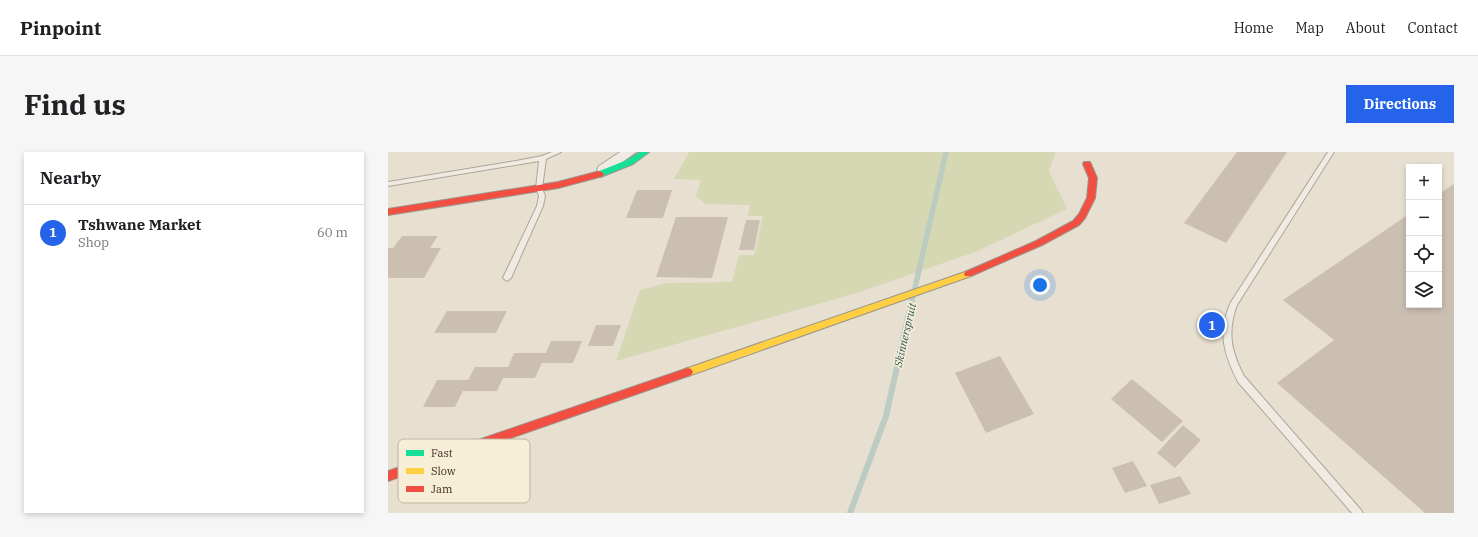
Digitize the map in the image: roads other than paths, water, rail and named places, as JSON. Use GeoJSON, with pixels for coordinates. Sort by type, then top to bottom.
{"type":"FeatureCollection","features":[{"type":"Feature","properties":{"kind":"street"},"geometry":{"type":"LineString","coordinates":[[590,177],[629,152]]}},
{"type":"Feature","properties":{"kind":"street"},"geometry":{"type":"LineString","coordinates":[[388,212],[539,188],[590,177],[617,169],[645,152]]}},
{"type":"Feature","properties":{"kind":"street"},"geometry":{"type":"LineString","coordinates":[[494,439],[975,272],[1039,243],[1076,223],[1082,216],[1091,198],[1093,178],[1087,164]]}},
{"type":"Feature","properties":{"kind":"street"},"geometry":{"type":"LineString","coordinates":[[388,476],[398,473]]}},
{"type":"Feature","properties":{"kind":"lane"},"geometry":{"type":"LineString","coordinates":[[388,184],[543,158],[558,152]]}},
{"type":"Feature","properties":{"kind":"lane"},"geometry":{"type":"LineString","coordinates":[[1331,152],[1234,304],[1227,320],[1227,336],[1233,362],[1241,379],[1358,513]]}},
{"type":"Feature","properties":{"kind":"lane"},"geometry":{"type":"LineString","coordinates":[[507,278],[540,206],[542,196],[539,188],[543,158]]}},
{"type":"Feature","properties":{"kind":"waterway","name":"Skinnerspruit"},"geometry":{"type":"LineString","coordinates":[[909,314],[946,152]]}},
{"type":"Feature","properties":{"kind":"waterway","name":"Skinnerspruit"},"geometry":{"type":"LineString","coordinates":[[850,513],[886,416],[909,313]]}},
{"type":"Feature","properties":{"kind":"place","name":"Tshwane Market"},"geometry":{"type":"Point","coordinates":[1212,325]}}]}
